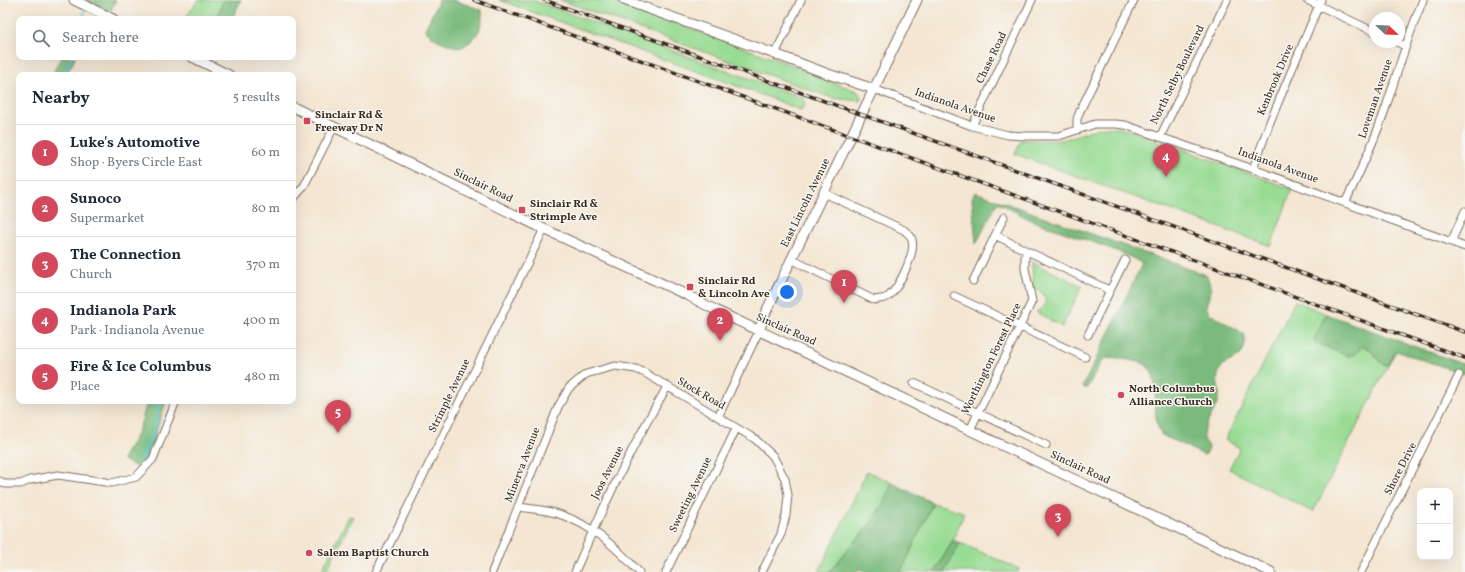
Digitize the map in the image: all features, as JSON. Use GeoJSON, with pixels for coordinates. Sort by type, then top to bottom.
{"type":"FeatureCollection","features":[{"type":"Feature","properties":{"kind":"main road","name":"Indianola Avenue"},"geometry":{"type":"LineString","coordinates":[[624,0],[874,90]]}},
{"type":"Feature","properties":{"kind":"main road","name":"East Lincoln Avenue"},"geometry":{"type":"LineString","coordinates":[[759,331],[765,314],[917,0]]}},
{"type":"Feature","properties":{"kind":"main road"},"geometry":{"type":"LineString","coordinates":[[82,4],[107,16]]}},
{"type":"Feature","properties":{"kind":"main road"},"geometry":{"type":"LineString","coordinates":[[198,60],[223,72]]}},
{"type":"Feature","properties":{"kind":"main road","name":"Sinclair Road"},"geometry":{"type":"LineString","coordinates":[[296,108],[544,229],[689,296],[717,312],[1271,572]]}},
{"type":"Feature","properties":{"kind":"street"},"geometry":{"type":"LineString","coordinates":[[775,54],[801,0]]}},
{"type":"Feature","properties":{"kind":"street","name":"Chase Road"},"geometry":{"type":"LineString","coordinates":[[972,126],[1032,0]]}},
{"type":"Feature","properties":{"kind":"street"},"geometry":{"type":"LineString","coordinates":[[1077,130],[1077,119],[1080,111],[1134,0]]}},
{"type":"Feature","properties":{"kind":"street","name":"North Selby Boulevard"},"geometry":{"type":"LineString","coordinates":[[1160,137],[1226,0]]}},
{"type":"Feature","properties":{"kind":"street"},"geometry":{"type":"LineString","coordinates":[[1307,0],[1320,3],[1369,29]]}},
{"type":"Feature","properties":{"kind":"street","name":"Loveman Avenue"},"geometry":{"type":"LineString","coordinates":[[1405,46],[1423,0]]}},
{"type":"Feature","properties":{"kind":"street","name":"Kenbrook Drive"},"geometry":{"type":"LineString","coordinates":[[1253,169],[1270,122],[1320,3]]}},
{"type":"Feature","properties":{"kind":"street","name":"Loveman Avenue"},"geometry":{"type":"LineString","coordinates":[[1345,203],[1386,108],[1404,48]]}},
{"type":"Feature","properties":{"kind":"street","name":"Indianola Avenue"},"geometry":{"type":"LineString","coordinates":[[874,90],[972,126],[997,133],[1027,136],[1059,136],[1095,124],[1116,124],[1134,128],[1253,169],[1465,246]]}},
{"type":"Feature","properties":{"kind":"street"},"geometry":{"type":"LineString","coordinates":[[296,195],[304,186],[334,127]]}},
{"type":"Feature","properties":{"kind":"street"},"geometry":{"type":"LineString","coordinates":[[792,259],[874,300],[887,297],[893,292],[902,278],[913,246],[911,237],[904,230],[824,193]]}},
{"type":"Feature","properties":{"kind":"street"},"geometry":{"type":"LineString","coordinates":[[1451,242],[1465,211]]}},
{"type":"Feature","properties":{"kind":"street"},"geometry":{"type":"LineString","coordinates":[[973,281],[1004,217]]}},
{"type":"Feature","properties":{"kind":"street","name":"Strimple Avenue"},"geometry":{"type":"LineString","coordinates":[[376,572],[544,229]]}},
{"type":"Feature","properties":{"kind":"street"},"geometry":{"type":"LineString","coordinates":[[995,235],[1109,290]]}},
{"type":"Feature","properties":{"kind":"street","name":"Worthington Forest Place"},"geometry":{"type":"LineString","coordinates":[[970,430],[1032,301],[1025,269],[1025,257],[1027,251]]}},
{"type":"Feature","properties":{"kind":"street"},"geometry":{"type":"LineString","coordinates":[[1088,335],[1125,260]]}},
{"type":"Feature","properties":{"kind":"street"},"geometry":{"type":"LineString","coordinates":[[954,296],[1085,357]]}},
{"type":"Feature","properties":{"kind":"street","name":"East Lincoln Avenue"},"geometry":{"type":"LineString","coordinates":[[718,417],[759,331]]}},
{"type":"Feature","properties":{"kind":"street","name":"Stock Road"},"geometry":{"type":"LineString","coordinates":[[586,374],[615,366],[636,369],[755,439],[773,456],[785,479],[788,495],[786,515],[781,534],[762,572]]}},
{"type":"Feature","properties":{"kind":"street","name":"Minerva Avenue"},"geometry":{"type":"LineString","coordinates":[[492,572],[558,407],[569,388],[586,374]]}},
{"type":"Feature","properties":{"kind":"street","name":"Shore Drive"},"geometry":{"type":"LineString","coordinates":[[1361,572],[1459,375]]}},
{"type":"Feature","properties":{"kind":"street"},"geometry":{"type":"LineString","coordinates":[[914,382],[1046,445]]}},
{"type":"Feature","properties":{"kind":"street","name":"Joos Avenue"},"geometry":{"type":"LineString","coordinates":[[575,572],[593,530],[627,459],[667,387]]}},
{"type":"Feature","properties":{"kind":"street"},"geometry":{"type":"LineString","coordinates":[[0,480],[5,484],[12,485],[58,475],[112,483],[136,477],[153,459],[175,404]]}},
{"type":"Feature","properties":{"kind":"street","name":"Sweeting Avenue"},"geometry":{"type":"LineString","coordinates":[[666,572],[736,429]]}},
{"type":"Feature","properties":{"kind":"street"},"geometry":{"type":"LineString","coordinates":[[519,507],[558,513],[584,524],[608,542],[639,572]]}},
{"type":"Feature","properties":{"kind":"green space"},"geometry":{"type":"Polygon","coordinates":[[[85,0],[116,0],[111,10],[107,11],[85,0]]]}},
{"type":"Feature","properties":{"kind":"green space"},"geometry":{"type":"Polygon","coordinates":[[[198,0],[223,0],[218,16],[187,16],[198,0]]]}},
{"type":"Feature","properties":{"kind":"green space"},"geometry":{"type":"Polygon","coordinates":[[[223,0],[241,0],[233,16],[218,16],[223,0]]]}},
{"type":"Feature","properties":{"kind":"green space"},"geometry":{"type":"Polygon","coordinates":[[[439,0],[453,0],[482,10],[478,33],[466,45],[460,48],[435,39],[427,33],[425,29],[439,0]]]}},
{"type":"Feature","properties":{"kind":"green space"},"geometry":{"type":"Polygon","coordinates":[[[499,0],[532,0],[803,98],[805,102],[804,107],[800,110],[499,0]]]}},
{"type":"Feature","properties":{"kind":"green space"},"geometry":{"type":"Polygon","coordinates":[[[560,0],[611,0],[797,67],[826,80],[857,91],[861,99],[860,101],[832,98],[560,0]]]}},
{"type":"Feature","properties":{"kind":"green space"},"geometry":{"type":"Polygon","coordinates":[[[60,60],[74,60],[68,72],[54,72],[60,60]]]}},
{"type":"Feature","properties":{"kind":"green space"},"geometry":{"type":"Polygon","coordinates":[[[1105,127],[1132,131],[1292,189],[1271,246],[1015,154],[1021,140],[1061,140],[1105,127]]]}},
{"type":"Feature","properties":{"kind":"green space"},"geometry":{"type":"Polygon","coordinates":[[[975,192],[1206,275],[1211,290],[1207,303],[1208,311],[1245,335],[1242,352],[1235,359],[1222,366],[1218,375],[1218,401],[1204,434],[1204,440],[1209,448],[1207,453],[1204,455],[1162,435],[1158,427],[1156,417],[1155,383],[1147,366],[1135,361],[1105,358],[1087,388],[1084,388],[1083,386],[1141,266],[1141,262],[1117,251],[1033,221],[999,203],[997,203],[976,244],[972,198],[975,192]]]}},
{"type":"Feature","properties":{"kind":"green space"},"geometry":{"type":"Polygon","coordinates":[[[1032,262],[1082,286],[1062,327],[1036,312],[1041,309],[1046,302],[1042,292],[1033,288],[1032,262]]]}},
{"type":"Feature","properties":{"kind":"green space"},"geometry":{"type":"Polygon","coordinates":[[[1295,301],[1329,315],[1325,316],[1315,342],[1348,356],[1356,354],[1362,346],[1368,348],[1384,365],[1389,364],[1313,512],[1229,469],[1240,448],[1225,440],[1295,301]]]}},
{"type":"Feature","properties":{"kind":"green space"},"geometry":{"type":"Polygon","coordinates":[[[1329,315],[1465,365],[1465,374],[1396,351],[1389,364],[1384,365],[1368,348],[1362,346],[1356,354],[1348,356],[1319,344],[1314,340],[1325,316],[1329,315]]]}},
{"type":"Feature","properties":{"kind":"green space"},"geometry":{"type":"Polygon","coordinates":[[[146,404],[165,404],[148,457],[142,464],[136,467],[123,460],[139,429],[146,404]]]}},
{"type":"Feature","properties":{"kind":"green space"},"geometry":{"type":"Polygon","coordinates":[[[867,471],[892,483],[882,506],[870,524],[829,572],[819,572],[867,471]]]}},
{"type":"Feature","properties":{"kind":"green space"},"geometry":{"type":"Polygon","coordinates":[[[892,483],[933,503],[901,572],[865,572],[860,569],[855,572],[829,572],[870,524],[882,506],[892,483]]]}},
{"type":"Feature","properties":{"kind":"green space"},"geometry":{"type":"Polygon","coordinates":[[[933,503],[963,512],[963,516],[953,540],[935,572],[901,572],[933,503]]]}},
{"type":"Feature","properties":{"kind":"green space"},"geometry":{"type":"Polygon","coordinates":[[[349,516],[353,517],[326,572],[321,572],[349,516]]]}},
{"type":"Feature","properties":{"kind":"green space"},"geometry":{"type":"Polygon","coordinates":[[[953,540],[960,543],[944,572],[935,572],[953,540]]]}},
{"type":"Feature","properties":{"kind":"green space"},"geometry":{"type":"Polygon","coordinates":[[[960,543],[1019,569],[1018,572],[944,572],[960,543]]]}},
{"type":"Feature","properties":{"kind":"waterway"},"geometry":{"type":"LineString","coordinates":[[84,16],[85,9]]}},
{"type":"Feature","properties":{"kind":"waterway"},"geometry":{"type":"LineString","coordinates":[[66,72],[70,60]]}},
{"type":"Feature","properties":{"kind":"waterway"},"geometry":{"type":"LineString","coordinates":[[140,462],[155,428],[159,404]]}},
{"type":"Feature","properties":{"kind":"railway"},"geometry":{"type":"LineString","coordinates":[[474,0],[1465,358]]}},
{"type":"Feature","properties":{"kind":"railway"},"geometry":{"type":"LineString","coordinates":[[544,0],[1465,332]]}},
{"type":"Feature","properties":{"kind":"place","name":"Sinclair Rd & Freeway Dr N"},"geometry":{"type":"Point","coordinates":[307,121]}},
{"type":"Feature","properties":{"kind":"place","name":"Indianola Park"},"geometry":{"type":"Point","coordinates":[1166,177]}},
{"type":"Feature","properties":{"kind":"place","name":"Sinclair Rd & Strimple Ave"},"geometry":{"type":"Point","coordinates":[522,210]}},
{"type":"Feature","properties":{"kind":"place","name":"Sinclair Rd & Lincoln Ave"},"geometry":{"type":"Point","coordinates":[690,287]}},
{"type":"Feature","properties":{"kind":"place","name":"Luke's Automotive"},"geometry":{"type":"Point","coordinates":[844,303]}},
{"type":"Feature","properties":{"kind":"place","name":"Sunoco"},"geometry":{"type":"Point","coordinates":[720,341]}},
{"type":"Feature","properties":{"kind":"place","name":"North Columbus Alliance Church"},"geometry":{"type":"Point","coordinates":[1121,395]}},
{"type":"Feature","properties":{"kind":"place","name":"Fire & Ice Columbus"},"geometry":{"type":"Point","coordinates":[338,433]}},
{"type":"Feature","properties":{"kind":"place","name":"The Connection"},"geometry":{"type":"Point","coordinates":[1058,537]}},
{"type":"Feature","properties":{"kind":"place","name":"Salem Baptist Church"},"geometry":{"type":"Point","coordinates":[309,553]}}]}
